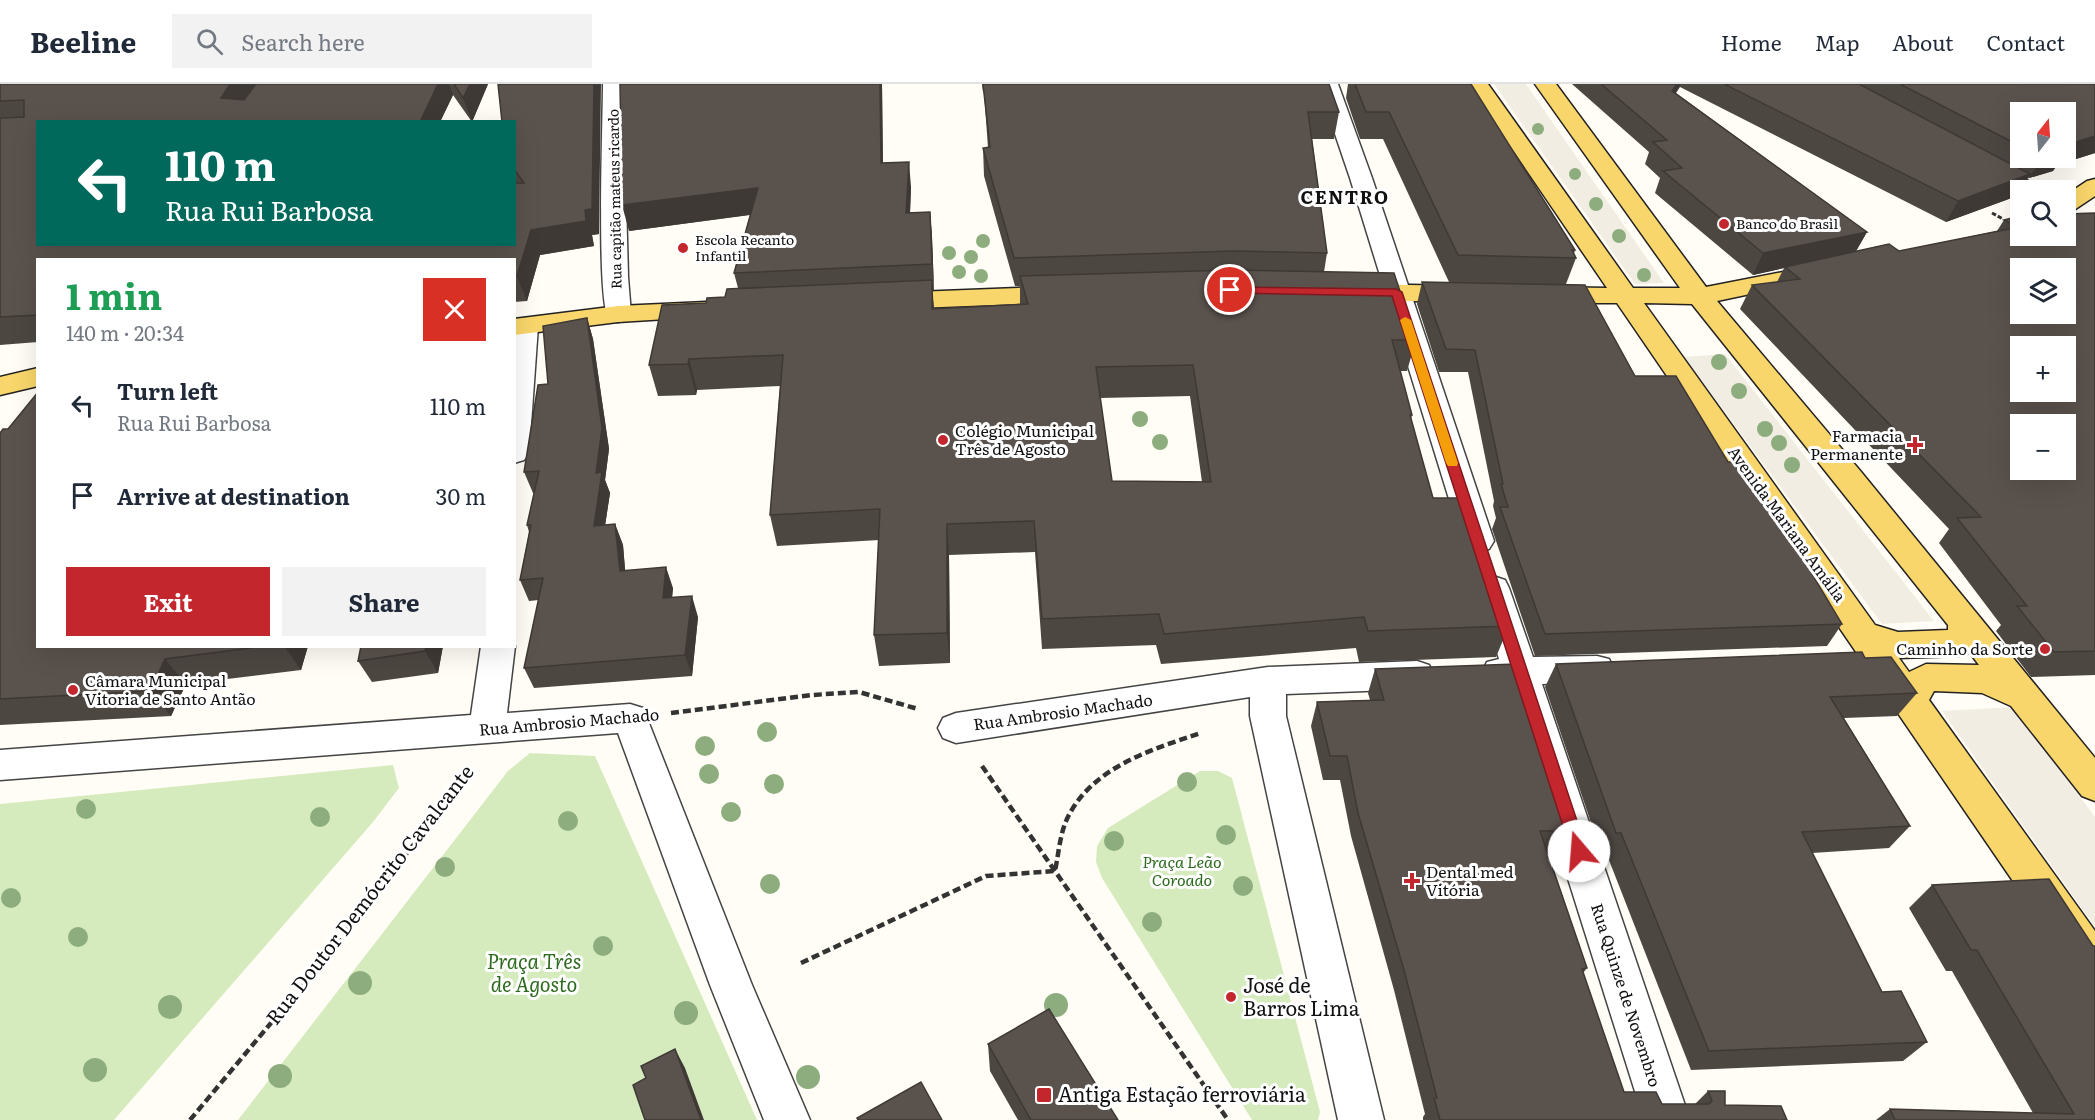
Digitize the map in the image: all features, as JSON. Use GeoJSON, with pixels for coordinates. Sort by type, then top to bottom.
{"type":"FeatureCollection","features":[{"type":"Feature","properties":{"kind":"main road","name":"Avenida Mariana Amália"},"geometry":{"type":"LineString","coordinates":[[1478,84],[1866,651],[1912,699],[2095,965]]}},
{"type":"Feature","properties":{"kind":"main road"},"geometry":{"type":"LineString","coordinates":[[1545,84],[1699,296],[1858,489],[2095,785]]}},
{"type":"Feature","properties":{"kind":"main road"},"geometry":{"type":"LineString","coordinates":[[2076,209],[2095,186]]}},
{"type":"Feature","properties":{"kind":"main road"},"geometry":{"type":"LineString","coordinates":[[1522,295],[1699,296],[1821,272]]}},
{"type":"Feature","properties":{"kind":"main road"},"geometry":{"type":"LineString","coordinates":[[1337,292],[1488,294]]}},
{"type":"Feature","properties":{"kind":"main road"},"geometry":{"type":"LineString","coordinates":[[867,302],[1094,293]]}},
{"type":"Feature","properties":{"kind":"main road"},"geometry":{"type":"LineString","coordinates":[[530,325],[608,315],[728,309]]}},
{"type":"Feature","properties":{"kind":"main road"},"geometry":{"type":"LineString","coordinates":[[0,386],[36,378]]}},
{"type":"Feature","properties":{"kind":"main road"},"geometry":{"type":"LineString","coordinates":[[1866,651],[1898,645],[1959,643],[1964,635],[1965,623]]}},
{"type":"Feature","properties":{"kind":"main road"},"geometry":{"type":"LineString","coordinates":[[1912,699],[1918,685],[1926,678],[1980,676],[1998,683],[2025,699]]}},
{"type":"Feature","properties":{"kind":"street","name":"Rua capitão mateus ricardo"},"geometry":{"type":"LineString","coordinates":[[608,315],[615,277],[613,84]]}},
{"type":"Feature","properties":{"kind":"street","name":"Rua Quinze de Novembro"},"geometry":{"type":"LineString","coordinates":[[1322,89],[1361,178],[1396,292],[1667,1120]]}},
{"type":"Feature","properties":{"kind":"street"},"geometry":{"type":"LineString","coordinates":[[1966,157],[2010,180]]}},
{"type":"Feature","properties":{"kind":"street"},"geometry":{"type":"LineString","coordinates":[[516,437],[530,325]]}},
{"type":"Feature","properties":{"kind":"street"},"geometry":{"type":"LineString","coordinates":[[487,729],[498,648]]}},
{"type":"Feature","properties":{"kind":"street","name":"Rua Ambrosio Machado"},"geometry":{"type":"LineString","coordinates":[[956,728],[1268,698],[1460,674],[1626,668]]}},
{"type":"Feature","properties":{"kind":"street"},"geometry":{"type":"LineString","coordinates":[[1268,698],[1361,1120]]}},
{"type":"Feature","properties":{"kind":"street"},"geometry":{"type":"LineString","coordinates":[[630,718],[731,985],[787,1120]]}},
{"type":"Feature","properties":{"kind":"street","name":"Rua Ambrosio Machado"},"geometry":{"type":"LineString","coordinates":[[0,765],[630,718]]}},
{"type":"Feature","properties":{"kind":"path"},"geometry":{"type":"LineString","coordinates":[[1992,213],[2003,219]]}},
{"type":"Feature","properties":{"kind":"path","name":"Rua Ambrosio Machado"},"geometry":{"type":"LineString","coordinates":[[630,718],[812,695],[859,692],[911,705],[956,728]]}},
{"type":"Feature","properties":{"kind":"path"},"geometry":{"type":"LineString","coordinates":[[1055,871],[1070,813],[1104,776],[1172,743],[1208,730],[1268,698]]}},
{"type":"Feature","properties":{"kind":"path"},"geometry":{"type":"LineString","coordinates":[[956,728],[1228,1120]]}},
{"type":"Feature","properties":{"kind":"path","name":"Rua Doutor Demócrito Cavalcante"},"geometry":{"type":"LineString","coordinates":[[190,1120],[321,963],[472,769],[487,729]]}},
{"type":"Feature","properties":{"kind":"path"},"geometry":{"type":"LineString","coordinates":[[801,963],[986,876],[1055,871]]}},
{"type":"Feature","properties":{"kind":"green space","name":"Praça Três de Agosto"},"geometry":{"type":"Polygon","coordinates":[[[530,753],[595,756],[757,1120],[238,1120],[508,771],[530,753]]]}},
{"type":"Feature","properties":{"kind":"green space"},"geometry":{"type":"Polygon","coordinates":[[[393,765],[399,788],[373,822],[114,1120],[0,1120],[0,804],[393,765]]]}},
{"type":"Feature","properties":{"kind":"green space","name":"Praça Leão Coroado"},"geometry":{"type":"Polygon","coordinates":[[[1200,771],[1218,771],[1232,778],[1320,1112],[1318,1120],[1252,1120],[1102,878],[1096,862],[1097,846],[1108,828],[1200,771]]]}},
{"type":"Feature","properties":{"kind":"shaded area"},"geometry":{"type":"Polygon","coordinates":[[[1494,84],[1526,84],[1664,283],[1635,284],[1494,84]]]}},
{"type":"Feature","properties":{"kind":"shaded area"},"geometry":{"type":"Polygon","coordinates":[[[1725,354],[1934,621],[1882,624],[1684,357],[1725,354]]]}},
{"type":"Feature","properties":{"kind":"shaded area"},"geometry":{"type":"Polygon","coordinates":[[[2013,707],[2095,817],[2095,927],[1942,711],[2013,707]]]}},
{"type":"Feature","properties":{"kind":"building"},"geometry":{"type":"Polygon","coordinates":[[[0,84],[230,84],[221,98],[244,100],[256,84],[438,84],[421,120],[36,120],[36,246],[516,246],[516,183],[524,183],[516,172],[516,120],[502,120],[498,84],[594,84],[592,209],[585,210],[586,221],[531,230],[517,276],[516,258],[36,258],[36,315],[0,317],[0,118],[24,117],[24,100],[0,101],[0,84]]]}},
{"type":"Feature","properties":{"kind":"building"},"geometry":{"type":"Polygon","coordinates":[[[454,84],[470,84],[463,98],[454,84]]]}},
{"type":"Feature","properties":{"kind":"building"},"geometry":{"type":"Polygon","coordinates":[[[620,84],[880,84],[881,163],[909,162],[906,213],[930,212],[932,264],[734,273],[758,188],[622,205],[620,84]]]}},
{"type":"Feature","properties":{"kind":"building"},"geometry":{"type":"Polygon","coordinates":[[[983,84],[1329,84],[1339,112],[1308,112],[1327,253],[1234,251],[1014,258],[983,148],[990,147],[983,84]]]}},
{"type":"Feature","properties":{"kind":"building"},"geometry":{"type":"Polygon","coordinates":[[[1355,84],[1471,84],[1575,250],[1572,250],[1576,258],[1458,255],[1389,112],[1366,112],[1355,84]]]}},
{"type":"Feature","properties":{"kind":"building"},"geometry":{"type":"Polygon","coordinates":[[[1601,84],[1677,84],[1672,91],[1867,232],[1763,253],[1663,171],[1682,168],[1653,142],[1667,140],[1601,84]]]}},
{"type":"Feature","properties":{"kind":"building"},"geometry":{"type":"Polygon","coordinates":[[[1724,84],[1859,84],[2010,163],[2010,168],[2019,168],[2030,174],[1958,201],[1724,84]]]}},
{"type":"Feature","properties":{"kind":"building"},"geometry":{"type":"Polygon","coordinates":[[[1900,84],[2095,84],[2095,136],[2076,142],[2076,102],[2010,102],[2010,141],[1900,84]]]}},
{"type":"Feature","properties":{"kind":"building"},"geometry":{"type":"Polygon","coordinates":[[[2095,213],[2095,651],[2054,652],[2017,606],[2027,606],[1957,518],[1981,517],[1752,285],[1800,279],[1785,267],[1889,244],[1899,251],[2010,229],[2010,246],[2076,246],[2076,214],[2095,213]]]}},
{"type":"Feature","properties":{"kind":"building"},"geometry":{"type":"Polygon","coordinates":[[[1234,270],[1394,273],[1416,340],[1392,340],[1433,498],[1467,498],[1509,626],[1368,631],[1364,617],[1164,634],[1159,614],[1042,619],[1034,521],[947,524],[947,633],[874,635],[880,509],[770,515],[783,355],[689,359],[688,364],[649,365],[662,305],[706,303],[707,298],[725,297],[727,289],[932,280],[932,309],[1028,304],[1020,276],[1234,270]],[[1193,365],[1096,367],[1112,481],[1211,482],[1193,365]]]}},
{"type":"Feature","properties":{"kind":"building"},"geometry":{"type":"Polygon","coordinates":[[[1422,282],[1585,285],[1635,376],[1676,376],[1728,462],[1745,462],[1842,624],[1545,634],[1500,507],[1508,507],[1501,484],[1503,484],[1475,350],[1446,349],[1422,282]]]}},
{"type":"Feature","properties":{"kind":"building"},"geometry":{"type":"Polygon","coordinates":[[[587,318],[602,428],[596,473],[602,472],[594,526],[615,524],[620,571],[666,567],[663,598],[692,596],[685,655],[524,668],[543,578],[520,580],[531,525],[527,525],[539,471],[524,472],[538,385],[548,384],[543,326],[587,318]]]}},
{"type":"Feature","properties":{"kind":"building"},"geometry":{"type":"Polygon","coordinates":[[[36,394],[36,648],[250,648],[165,659],[150,691],[0,699],[0,433],[3,429],[8,429],[36,394]]]}},
{"type":"Feature","properties":{"kind":"building"},"geometry":{"type":"Polygon","coordinates":[[[361,648],[426,648],[425,651],[358,661],[361,648]]]}},
{"type":"Feature","properties":{"kind":"building"},"geometry":{"type":"Polygon","coordinates":[[[1862,652],[1865,658],[1891,657],[1917,693],[1830,697],[1910,826],[1802,832],[1882,992],[1901,991],[1927,1042],[1709,1051],[1621,833],[1616,833],[1556,664],[1862,652]]]}},
{"type":"Feature","properties":{"kind":"building"},"geometry":{"type":"Polygon","coordinates":[[[1516,664],[1571,831],[1540,831],[1587,968],[1582,969],[1624,1092],[1656,1092],[1662,1104],[1709,1104],[1712,1101],[1708,1091],[1725,1091],[1725,1105],[1781,1106],[1787,1120],[1440,1120],[1434,1098],[1437,1098],[1404,970],[1358,813],[1347,756],[1330,756],[1317,702],[1384,700],[1375,669],[1516,664]]]}},
{"type":"Feature","properties":{"kind":"building"},"geometry":{"type":"Polygon","coordinates":[[[2049,879],[2095,946],[2095,1120],[1895,1120],[1890,1109],[2074,1114],[1977,950],[1971,950],[1932,885],[2049,879]]]}},
{"type":"Feature","properties":{"kind":"building"},"geometry":{"type":"Polygon","coordinates":[[[1049,1009],[1118,1120],[1031,1120],[988,1044],[1049,1009]]]}},
{"type":"Feature","properties":{"kind":"building"},"geometry":{"type":"Polygon","coordinates":[[[675,1049],[701,1120],[645,1120],[633,1085],[646,1078],[641,1066],[675,1049]]]}},
{"type":"Feature","properties":{"kind":"building"},"geometry":{"type":"Polygon","coordinates":[[[921,1082],[942,1120],[858,1120],[857,1118],[921,1082]]]}},
{"type":"Feature","properties":{"kind":"slow traffic"},"geometry":{"type":"LineString","coordinates":[[1405,320],[1452,463]]}},
{"type":"Feature","properties":{"kind":"place","name":"Banco do Brasil"},"geometry":{"type":"Point","coordinates":[1724,224]}},
{"type":"Feature","properties":{"kind":"place","name":"Escola Recanto Infantil"},"geometry":{"type":"Point","coordinates":[683,248]}},
{"type":"Feature","properties":{"kind":"place","name":"Colégio Municipal Três de Agosto"},"geometry":{"type":"Point","coordinates":[943,440]}},
{"type":"Feature","properties":{"kind":"place","name":"Farmacia Permanente"},"geometry":{"type":"Point","coordinates":[1915,445]}},
{"type":"Feature","properties":{"kind":"place","name":"Caminho da Sorte"},"geometry":{"type":"Point","coordinates":[2045,649]}},
{"type":"Feature","properties":{"kind":"place","name":"Câmara Municipal Vitoria de Santo Antão"},"geometry":{"type":"Point","coordinates":[73,690]}},
{"type":"Feature","properties":{"kind":"place","name":"Dental med Vitória"},"geometry":{"type":"Point","coordinates":[1412,881]}},
{"type":"Feature","properties":{"kind":"place","name":"José de Barros Lima"},"geometry":{"type":"Point","coordinates":[1231,997]}},
{"type":"Feature","properties":{"kind":"place","name":"Antiga Estação ferroviária"},"geometry":{"type":"Point","coordinates":[1044,1095]}},
{"type":"Feature","properties":{"kind":"district","name":"CENTRO"},"geometry":{"type":"Point","coordinates":[1345,198]}},
{"type":"Feature","properties":{"kind":"route"},"geometry":{"type":"LineString","coordinates":[[1230,290],[1396,292],[1579,851]]}}]}
